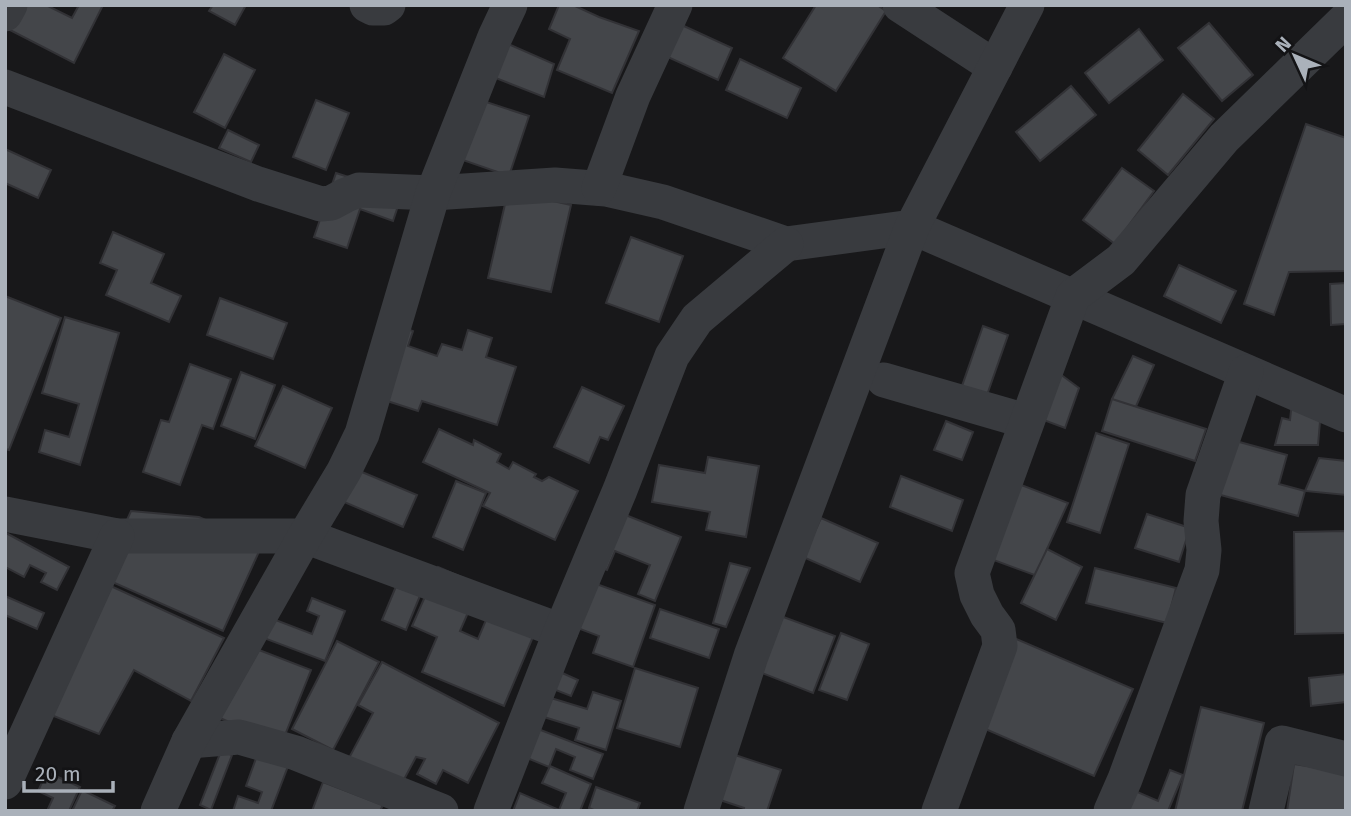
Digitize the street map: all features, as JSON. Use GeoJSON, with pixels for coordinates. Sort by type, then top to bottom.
{"type":"FeatureCollection","features":[{"type":"Feature","properties":{"kind":"street"},"geometry":{"type":"LineString","coordinates":[[5,14],[10,5]]}},
{"type":"Feature","properties":{"kind":"street"},"geometry":{"type":"LineString","coordinates":[[367,5],[373,8],[384,8],[388,5]]}},
{"type":"Feature","properties":{"kind":"street"},"geometry":{"type":"LineString","coordinates":[[158,811],[189,741],[304,536],[344,471],[362,434],[433,193],[510,5]]}},
{"type":"Feature","properties":{"kind":"street"},"geometry":{"type":"LineString","coordinates":[[599,188],[633,96],[675,5]]}},
{"type":"Feature","properties":{"kind":"street"},"geometry":{"type":"LineString","coordinates":[[900,5],[995,67]]}},
{"type":"Feature","properties":{"kind":"street"},"geometry":{"type":"LineString","coordinates":[[701,811],[751,656],[912,227],[1027,5]]}},
{"type":"Feature","properties":{"kind":"street"},"geometry":{"type":"LineString","coordinates":[[939,811],[1000,646],[998,630],[977,595],[972,573],[1073,296],[1121,260],[1224,138],[1346,19]]}},
{"type":"Feature","properties":{"kind":"street"},"geometry":{"type":"LineString","coordinates":[[5,87],[258,184],[321,204],[331,203],[359,190],[433,193],[555,184],[599,188],[663,202],[786,244],[912,227],[1346,415]]}},
{"type":"Feature","properties":{"kind":"street"},"geometry":{"type":"LineString","coordinates":[[491,811],[672,356],[697,319],[786,244]]}},
{"type":"Feature","properties":{"kind":"street"},"geometry":{"type":"LineString","coordinates":[[1111,811],[1202,570],[1203,495],[1246,372]]}},
{"type":"Feature","properties":{"kind":"street"},"geometry":{"type":"LineString","coordinates":[[884,380],[1026,421]]}},
{"type":"Feature","properties":{"kind":"street"},"geometry":{"type":"LineString","coordinates":[[5,513],[117,536],[304,536],[561,631]]}},
{"type":"Feature","properties":{"kind":"street"},"geometry":{"type":"LineString","coordinates":[[10,760],[117,536]]}},
{"type":"Feature","properties":{"kind":"street"},"geometry":{"type":"LineString","coordinates":[[189,741],[239,737],[296,752],[441,811]]}},
{"type":"Feature","properties":{"kind":"street"},"geometry":{"type":"LineString","coordinates":[[1266,811],[1282,743],[1346,759]]}},
{"type":"Feature","properties":{"kind":"building"},"geometry":{"type":"Polygon","coordinates":[[[20,5],[46,5],[72,18],[79,5],[103,5],[74,63],[8,29],[20,5]]]}},
{"type":"Feature","properties":{"kind":"building"},"geometry":{"type":"Polygon","coordinates":[[[213,5],[246,5],[235,25],[209,11],[213,5]]]}},
{"type":"Feature","properties":{"kind":"building"},"geometry":{"type":"Polygon","coordinates":[[[559,5],[573,5],[639,31],[612,93],[557,70],[570,39],[549,29],[559,5]]]}},
{"type":"Feature","properties":{"kind":"building"},"geometry":{"type":"Polygon","coordinates":[[[816,5],[877,5],[886,11],[836,91],[783,58],[816,5]]]}},
{"type":"Feature","properties":{"kind":"building"},"geometry":{"type":"Polygon","coordinates":[[[673,21],[732,48],[718,80],[659,53],[673,21]]]}},
{"type":"Feature","properties":{"kind":"building"},"geometry":{"type":"Polygon","coordinates":[[[1209,23],[1253,75],[1222,101],[1178,48],[1209,23]]]}},
{"type":"Feature","properties":{"kind":"building"},"geometry":{"type":"Polygon","coordinates":[[[1139,29],[1163,60],[1109,103],[1085,73],[1139,29]]]}},
{"type":"Feature","properties":{"kind":"building"},"geometry":{"type":"Polygon","coordinates":[[[497,39],[554,64],[544,97],[483,73],[497,39]]]}},
{"type":"Feature","properties":{"kind":"building"},"geometry":{"type":"Polygon","coordinates":[[[224,54],[255,70],[225,128],[194,112],[224,54]]]}},
{"type":"Feature","properties":{"kind":"building"},"geometry":{"type":"Polygon","coordinates":[[[740,59],[801,88],[787,118],[726,90],[740,59]]]}},
{"type":"Feature","properties":{"kind":"building"},"geometry":{"type":"Polygon","coordinates":[[[1071,86],[1096,115],[1040,161],[1016,132],[1071,86]]]}},
{"type":"Feature","properties":{"kind":"building"},"geometry":{"type":"Polygon","coordinates":[[[1183,94],[1214,119],[1168,175],[1138,150],[1183,94]]]}},
{"type":"Feature","properties":{"kind":"building"},"geometry":{"type":"Polygon","coordinates":[[[474,98],[529,116],[509,176],[454,157],[474,98]]]}},
{"type":"Feature","properties":{"kind":"building"},"geometry":{"type":"Polygon","coordinates":[[[316,100],[349,113],[326,170],[293,157],[316,100]]]}},
{"type":"Feature","properties":{"kind":"building"},"geometry":{"type":"Polygon","coordinates":[[[1306,124],[1346,138],[1346,271],[1289,272],[1274,315],[1244,304],[1306,124]]]}},
{"type":"Feature","properties":{"kind":"building"},"geometry":{"type":"Polygon","coordinates":[[[228,130],[259,145],[251,162],[219,148],[228,130]]]}},
{"type":"Feature","properties":{"kind":"building"},"geometry":{"type":"Polygon","coordinates":[[[5,149],[51,170],[38,198],[5,183],[5,149]]]}},
{"type":"Feature","properties":{"kind":"building"},"geometry":{"type":"Polygon","coordinates":[[[1122,168],[1154,191],[1115,244],[1083,220],[1122,168]]]}},
{"type":"Feature","properties":{"kind":"building"},"geometry":{"type":"Polygon","coordinates":[[[336,173],[402,194],[393,221],[360,209],[347,248],[314,237],[336,173]]]}},
{"type":"Feature","properties":{"kind":"building"},"geometry":{"type":"Polygon","coordinates":[[[508,191],[571,205],[551,292],[488,278],[508,191]]]}},
{"type":"Feature","properties":{"kind":"building"},"geometry":{"type":"Polygon","coordinates":[[[113,232],[164,254],[151,283],[181,296],[169,322],[106,295],[117,270],[100,263],[113,232]]]}},
{"type":"Feature","properties":{"kind":"building"},"geometry":{"type":"Polygon","coordinates":[[[631,237],[683,256],[659,322],[606,303],[631,237]]]}},
{"type":"Feature","properties":{"kind":"building"},"geometry":{"type":"Polygon","coordinates":[[[1179,265],[1236,291],[1221,323],[1164,296],[1179,265]]]}},
{"type":"Feature","properties":{"kind":"building"},"geometry":{"type":"Polygon","coordinates":[[[1346,283],[1346,324],[1331,325],[1330,284],[1346,283]]]}},
{"type":"Feature","properties":{"kind":"building"},"geometry":{"type":"Polygon","coordinates":[[[5,296],[61,318],[9,450],[5,449],[5,296]]]}},
{"type":"Feature","properties":{"kind":"building"},"geometry":{"type":"Polygon","coordinates":[[[220,298],[287,323],[273,359],[207,335],[220,298]]]}},
{"type":"Feature","properties":{"kind":"building"},"geometry":{"type":"Polygon","coordinates":[[[65,317],[119,333],[80,465],[39,452],[45,430],[69,437],[79,404],[42,393],[65,317]]]}},
{"type":"Feature","properties":{"kind":"building"},"geometry":{"type":"Polygon","coordinates":[[[399,326],[413,331],[408,346],[437,356],[442,344],[462,350],[468,330],[492,338],[486,357],[516,367],[497,425],[422,401],[418,411],[375,397],[399,326]]]}},
{"type":"Feature","properties":{"kind":"building"},"geometry":{"type":"Polygon","coordinates":[[[983,326],[1008,335],[987,395],[962,386],[983,326]]]}},
{"type":"Feature","properties":{"kind":"building"},"geometry":{"type":"Polygon","coordinates":[[[1133,356],[1154,365],[1134,411],[1112,399],[1133,356]]]}},
{"type":"Feature","properties":{"kind":"building"},"geometry":{"type":"Polygon","coordinates":[[[190,364],[231,379],[213,429],[202,425],[180,485],[143,472],[161,420],[169,422],[190,364]]]}},
{"type":"Feature","properties":{"kind":"building"},"geometry":{"type":"Polygon","coordinates":[[[1056,371],[1079,388],[1065,428],[1038,418],[1056,371]]]}},
{"type":"Feature","properties":{"kind":"building"},"geometry":{"type":"Polygon","coordinates":[[[241,372],[275,385],[255,439],[221,426],[241,372]]]}},
{"type":"Feature","properties":{"kind":"building"},"geometry":{"type":"Polygon","coordinates":[[[283,386],[332,408],[305,468],[255,446],[283,386]]]}},
{"type":"Feature","properties":{"kind":"building"},"geometry":{"type":"Polygon","coordinates":[[[582,387],[624,406],[608,440],[600,437],[589,463],[554,447],[582,387]]]}},
{"type":"Feature","properties":{"kind":"building"},"geometry":{"type":"Polygon","coordinates":[[[1112,399],[1206,429],[1195,461],[1102,431],[1112,399]]]}},
{"type":"Feature","properties":{"kind":"building"},"geometry":{"type":"Polygon","coordinates":[[[1292,401],[1321,410],[1318,445],[1275,445],[1282,418],[1290,420],[1292,401]]]}},
{"type":"Feature","properties":{"kind":"building"},"geometry":{"type":"Polygon","coordinates":[[[946,421],[973,432],[962,460],[934,450],[946,421]]]}},
{"type":"Feature","properties":{"kind":"building"},"geometry":{"type":"Polygon","coordinates":[[[439,429],[473,445],[474,440],[501,454],[497,462],[509,469],[513,462],[536,474],[534,477],[542,481],[549,477],[578,491],[555,540],[483,506],[490,493],[423,462],[439,429]]]}},
{"type":"Feature","properties":{"kind":"building"},"geometry":{"type":"Polygon","coordinates":[[[1096,433],[1129,444],[1100,533],[1067,522],[1096,433]]]}},
{"type":"Feature","properties":{"kind":"building"},"geometry":{"type":"Polygon","coordinates":[[[1232,440],[1287,455],[1279,484],[1305,491],[1298,516],[1217,494],[1232,440]]]}},
{"type":"Feature","properties":{"kind":"building"},"geometry":{"type":"Polygon","coordinates":[[[708,457],[759,466],[746,537],[706,530],[710,512],[652,502],[659,465],[705,473],[708,457]]]}},
{"type":"Feature","properties":{"kind":"building"},"geometry":{"type":"Polygon","coordinates":[[[1319,458],[1346,461],[1346,495],[1305,491],[1319,458]]]}},
{"type":"Feature","properties":{"kind":"building"},"geometry":{"type":"Polygon","coordinates":[[[350,467],[417,495],[403,527],[337,499],[350,467]]]}},
{"type":"Feature","properties":{"kind":"building"},"geometry":{"type":"Polygon","coordinates":[[[901,476],[963,500],[952,531],[890,507],[901,476]]]}},
{"type":"Feature","properties":{"kind":"building"},"geometry":{"type":"Polygon","coordinates":[[[456,481],[486,493],[463,550],[433,537],[456,481]]]}},
{"type":"Feature","properties":{"kind":"building"},"geometry":{"type":"Polygon","coordinates":[[[1016,483],[1068,503],[1047,549],[1040,577],[988,558],[1016,483]]]}},
{"type":"Feature","properties":{"kind":"building"},"geometry":{"type":"Polygon","coordinates":[[[613,510],[681,537],[655,601],[638,594],[650,565],[615,551],[607,570],[591,564],[613,510]]]}},
{"type":"Feature","properties":{"kind":"building"},"geometry":{"type":"Polygon","coordinates":[[[131,511],[199,517],[262,545],[223,631],[101,577],[131,511]]]}},
{"type":"Feature","properties":{"kind":"building"},"geometry":{"type":"Polygon","coordinates":[[[1147,514],[1190,528],[1179,562],[1135,548],[1147,514]]]}},
{"type":"Feature","properties":{"kind":"building"},"geometry":{"type":"Polygon","coordinates":[[[821,518],[878,543],[860,582],[803,557],[821,518]]]}},
{"type":"Feature","properties":{"kind":"building"},"geometry":{"type":"Polygon","coordinates":[[[1346,531],[1346,633],[1295,634],[1294,532],[1346,531]]]}},
{"type":"Feature","properties":{"kind":"building"},"geometry":{"type":"Polygon","coordinates":[[[6,533],[69,567],[57,590],[41,582],[46,573],[30,565],[24,577],[5,567],[6,533]]]}},
{"type":"Feature","properties":{"kind":"building"},"geometry":{"type":"Polygon","coordinates":[[[1047,549],[1082,567],[1056,620],[1021,603],[1047,549]]]}},
{"type":"Feature","properties":{"kind":"building"},"geometry":{"type":"Polygon","coordinates":[[[407,560],[431,569],[406,630],[382,620],[407,560]]]}},
{"type":"Feature","properties":{"kind":"building"},"geometry":{"type":"Polygon","coordinates":[[[730,563],[750,568],[726,627],[713,623],[730,563]]]}},
{"type":"Feature","properties":{"kind":"building"},"geometry":{"type":"Polygon","coordinates":[[[438,567],[480,585],[460,631],[478,639],[497,594],[543,613],[504,706],[422,672],[437,637],[412,626],[438,567]]]}},
{"type":"Feature","properties":{"kind":"building"},"geometry":{"type":"Polygon","coordinates":[[[1095,568],[1176,588],[1167,623],[1086,603],[1095,568]]]}},
{"type":"Feature","properties":{"kind":"building"},"geometry":{"type":"Polygon","coordinates":[[[588,581],[655,605],[633,667],[593,653],[599,636],[572,626],[588,581]]]}},
{"type":"Feature","properties":{"kind":"building"},"geometry":{"type":"Polygon","coordinates":[[[102,582],[224,638],[191,701],[134,670],[99,734],[41,711],[102,582]]]}},
{"type":"Feature","properties":{"kind":"building"},"geometry":{"type":"Polygon","coordinates":[[[5,596],[44,613],[37,629],[5,615],[5,596]]]}},
{"type":"Feature","properties":{"kind":"building"},"geometry":{"type":"Polygon","coordinates":[[[312,598],[345,611],[325,661],[261,637],[268,617],[312,634],[319,616],[307,611],[312,598]]]}},
{"type":"Feature","properties":{"kind":"building"},"geometry":{"type":"Polygon","coordinates":[[[660,609],[719,629],[709,658],[650,638],[660,609]]]}},
{"type":"Feature","properties":{"kind":"building"},"geometry":{"type":"Polygon","coordinates":[[[778,615],[835,636],[813,693],[757,671],[778,615]]]}},
{"type":"Feature","properties":{"kind":"building"},"geometry":{"type":"Polygon","coordinates":[[[841,633],[869,644],[847,700],[819,690],[841,633]]]}},
{"type":"Feature","properties":{"kind":"building"},"geometry":{"type":"Polygon","coordinates":[[[1014,638],[1133,689],[1094,776],[976,725],[1014,638]]]}},
{"type":"Feature","properties":{"kind":"building"},"geometry":{"type":"Polygon","coordinates":[[[337,641],[379,662],[333,750],[292,729],[337,641]]]}},
{"type":"Feature","properties":{"kind":"building"},"geometry":{"type":"Polygon","coordinates":[[[259,650],[311,670],[281,745],[220,718],[259,650]]]}},
{"type":"Feature","properties":{"kind":"building"},"geometry":{"type":"Polygon","coordinates":[[[382,662],[499,723],[468,783],[443,770],[436,784],[417,774],[425,759],[416,757],[401,785],[349,758],[373,713],[358,705],[382,662]]]}},
{"type":"Feature","properties":{"kind":"building"},"geometry":{"type":"Polygon","coordinates":[[[635,668],[698,688],[680,747],[617,728],[635,668]]]}},
{"type":"Feature","properties":{"kind":"building"},"geometry":{"type":"Polygon","coordinates":[[[560,672],[578,680],[571,696],[553,689],[560,672]]]}},
{"type":"Feature","properties":{"kind":"building"},"geometry":{"type":"Polygon","coordinates":[[[1346,674],[1346,702],[1311,706],[1309,678],[1346,674]]]}},
{"type":"Feature","properties":{"kind":"building"},"geometry":{"type":"Polygon","coordinates":[[[593,692],[621,701],[606,750],[575,740],[579,728],[544,717],[551,698],[587,709],[593,692]]]}},
{"type":"Feature","properties":{"kind":"building"},"geometry":{"type":"Polygon","coordinates":[[[1201,707],[1264,723],[1242,811],[1175,811],[1201,707]]]}},
{"type":"Feature","properties":{"kind":"building"},"geometry":{"type":"Polygon","coordinates":[[[538,729],[603,754],[593,779],[570,770],[575,757],[556,749],[549,767],[527,758],[538,729]]]}},
{"type":"Feature","properties":{"kind":"building"},"geometry":{"type":"Polygon","coordinates":[[[259,750],[290,761],[271,811],[233,811],[238,796],[258,803],[262,792],[246,786],[259,750]]]}},
{"type":"Feature","properties":{"kind":"building"},"geometry":{"type":"Polygon","coordinates":[[[221,751],[232,755],[211,810],[200,805],[221,751]]]}},
{"type":"Feature","properties":{"kind":"building"},"geometry":{"type":"Polygon","coordinates":[[[726,752],[781,770],[767,811],[743,811],[744,808],[711,797],[726,752]]]}},
{"type":"Feature","properties":{"kind":"building"},"geometry":{"type":"Polygon","coordinates":[[[1294,764],[1346,772],[1346,811],[1287,811],[1294,764]]]}},
{"type":"Feature","properties":{"kind":"building"},"geometry":{"type":"Polygon","coordinates":[[[550,766],[591,784],[580,811],[513,811],[520,793],[559,810],[566,793],[542,783],[550,766]]]}},
{"type":"Feature","properties":{"kind":"building"},"geometry":{"type":"Polygon","coordinates":[[[1170,770],[1183,775],[1168,811],[1125,811],[1133,790],[1158,801],[1170,770]]]}},
{"type":"Feature","properties":{"kind":"building"},"geometry":{"type":"Polygon","coordinates":[[[47,772],[80,787],[69,811],[47,811],[53,798],[38,791],[47,772]]]}},
{"type":"Feature","properties":{"kind":"building"},"geometry":{"type":"Polygon","coordinates":[[[323,782],[383,805],[380,811],[312,811],[323,782]]]}},
{"type":"Feature","properties":{"kind":"building"},"geometry":{"type":"Polygon","coordinates":[[[596,787],[640,803],[637,811],[596,811],[589,808],[596,787]]]}},
{"type":"Feature","properties":{"kind":"building"},"geometry":{"type":"Polygon","coordinates":[[[82,790],[115,806],[112,811],[72,811],[82,790]]]}}]}
